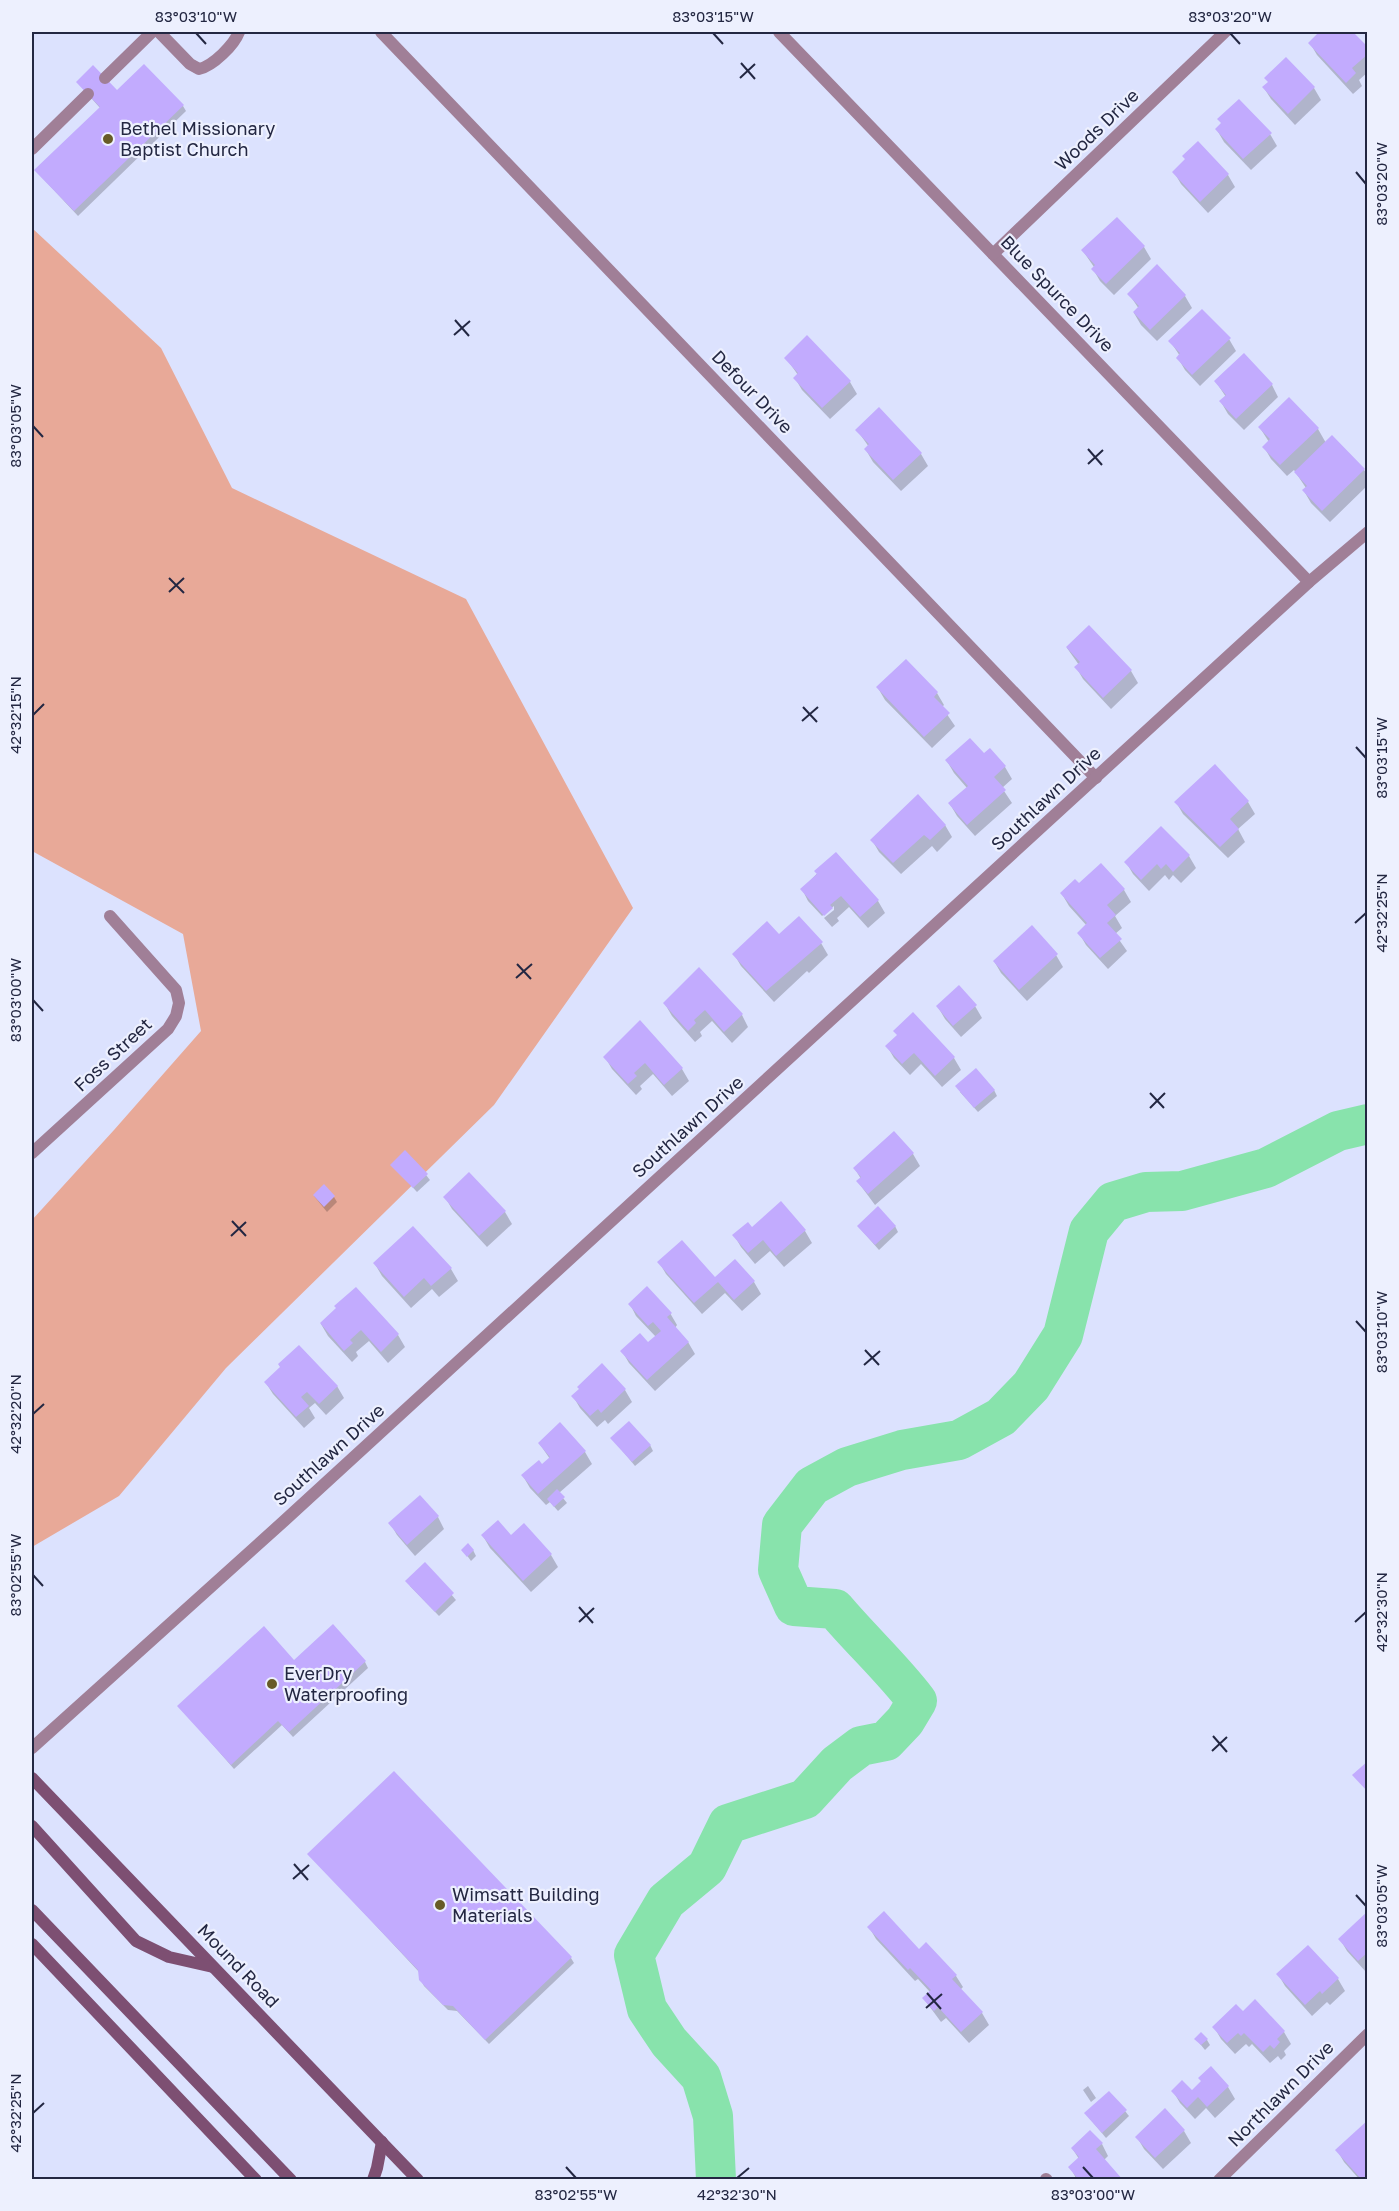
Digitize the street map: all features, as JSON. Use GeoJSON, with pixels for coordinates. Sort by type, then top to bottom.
{"type":"FeatureCollection","features":[{"type":"Feature","properties":{"kind":"main road","name":"Mound Road"},"geometry":{"type":"LineString","coordinates":[[32,1778],[418,2180]]}},
{"type":"Feature","properties":{"kind":"main road"},"geometry":{"type":"LineString","coordinates":[[32,1826],[136,1941],[169,1957],[214,1968]]}},
{"type":"Feature","properties":{"kind":"main road"},"geometry":{"type":"LineString","coordinates":[[32,1910],[291,2180]]}},
{"type":"Feature","properties":{"kind":"main road"},"geometry":{"type":"LineString","coordinates":[[32,1944],[256,2180]]}},
{"type":"Feature","properties":{"kind":"main road"},"geometry":{"type":"LineString","coordinates":[[373,2180],[378,2168],[382,2142]]}},
{"type":"Feature","properties":{"kind":"street"},"geometry":{"type":"LineString","coordinates":[[105,78],[152,32]]}},
{"type":"Feature","properties":{"kind":"street"},"geometry":{"type":"LineString","coordinates":[[159,32],[190,64],[199,69],[209,64],[236,39],[239,32]]}},
{"type":"Feature","properties":{"kind":"street","name":"Defour Drive"},"geometry":{"type":"LineString","coordinates":[[381,32],[1096,778]]}},
{"type":"Feature","properties":{"kind":"street","name":"Blue Spurce Drive"},"geometry":{"type":"LineString","coordinates":[[780,32],[1309,582]]}},
{"type":"Feature","properties":{"kind":"street","name":"Woods Drive"},"geometry":{"type":"LineString","coordinates":[[993,254],[1225,32]]}},
{"type":"Feature","properties":{"kind":"street"},"geometry":{"type":"LineString","coordinates":[[32,149],[88,94]]}},
{"type":"Feature","properties":{"kind":"street","name":"Southlawn Drive"},"geometry":{"type":"LineString","coordinates":[[32,1748],[284,1521],[1309,582],[1368,532]]}},
{"type":"Feature","properties":{"kind":"street","name":"Foss Street"},"geometry":{"type":"LineString","coordinates":[[32,1153],[155,1042],[176,1017],[179,1003],[176,990],[110,916]]}},
{"type":"Feature","properties":{"kind":"street","name":"Northlawn Drive"},"geometry":{"type":"LineString","coordinates":[[1220,2180],[1368,2034]]}},
{"type":"Feature","properties":{"kind":"shaded area"},"geometry":{"type":"Polygon","coordinates":[[[32,228],[161,348],[232,488],[466,599],[633,908],[494,1105],[226,1368],[119,1496],[32,1547],[32,1220],[201,1031],[183,934],[32,851],[32,228]]]}},
{"type":"Feature","properties":{"kind":"building"},"geometry":{"type":"Polygon","coordinates":[[[1319,32],[1353,32],[1368,47],[1368,54],[1352,68],[1356,73],[1346,83],[1308,43],[1319,32]]]}},
{"type":"Feature","properties":{"kind":"building"},"geometry":{"type":"Polygon","coordinates":[[[1286,57],[1315,87],[1288,114],[1262,87],[1268,82],[1264,78],[1286,57]]]}},
{"type":"Feature","properties":{"kind":"building","name":"Bethel Missionary Baptist Church"},"geometry":{"type":"Polygon","coordinates":[[[144,64],[184,105],[74,211],[34,170],[100,107],[76,82],[93,65],[117,90],[144,64]]]}},
{"type":"Feature","properties":{"kind":"building"},"geometry":{"type":"Polygon","coordinates":[[[1239,99],[1272,133],[1243,159],[1215,129],[1221,123],[1217,119],[1239,99]]]}},
{"type":"Feature","properties":{"kind":"building"},"geometry":{"type":"Polygon","coordinates":[[[1198,141],[1229,174],[1200,202],[1172,172],[1185,159],[1182,156],[1198,141]]]}},
{"type":"Feature","properties":{"kind":"building"},"geometry":{"type":"Polygon","coordinates":[[[1117,217],[1145,246],[1106,284],[1091,269],[1095,265],[1081,250],[1117,217]]]}},
{"type":"Feature","properties":{"kind":"building"},"geometry":{"type":"Polygon","coordinates":[[[1157,264],[1186,295],[1150,330],[1133,312],[1139,306],[1127,294],[1157,264]]]}},
{"type":"Feature","properties":{"kind":"building"},"geometry":{"type":"Polygon","coordinates":[[[1202,309],[1231,338],[1192,375],[1176,358],[1180,353],[1168,341],[1202,309]]]}},
{"type":"Feature","properties":{"kind":"building"},"geometry":{"type":"Polygon","coordinates":[[[807,335],[851,381],[822,408],[793,378],[798,373],[784,358],[807,335]]]}},
{"type":"Feature","properties":{"kind":"building"},"geometry":{"type":"Polygon","coordinates":[[[1244,353],[1273,384],[1236,419],[1219,401],[1226,395],[1214,381],[1244,353]]]}},
{"type":"Feature","properties":{"kind":"building"},"geometry":{"type":"Polygon","coordinates":[[[1289,397],[1319,428],[1280,465],[1262,447],[1270,439],[1258,427],[1289,397]]]}},
{"type":"Feature","properties":{"kind":"building"},"geometry":{"type":"Polygon","coordinates":[[[879,407],[922,453],[893,480],[864,449],[869,444],[855,430],[879,407]]]}},
{"type":"Feature","properties":{"kind":"building"},"geometry":{"type":"Polygon","coordinates":[[[1332,435],[1365,469],[1322,511],[1302,490],[1307,486],[1294,472],[1332,435]]]}},
{"type":"Feature","properties":{"kind":"building"},"geometry":{"type":"Polygon","coordinates":[[[1089,625],[1132,670],[1103,698],[1074,667],[1080,662],[1066,647],[1089,625]]]}},
{"type":"Feature","properties":{"kind":"building"},"geometry":{"type":"Polygon","coordinates":[[[906,659],[938,692],[934,697],[950,713],[924,737],[876,687],[906,659]]]}},
{"type":"Feature","properties":{"kind":"building"},"geometry":{"type":"Polygon","coordinates":[[[970,738],[984,753],[990,748],[1006,766],[994,777],[1006,790],[967,825],[948,803],[968,786],[945,760],[970,738]]]}},
{"type":"Feature","properties":{"kind":"building"},"geometry":{"type":"Polygon","coordinates":[[[1215,764],[1249,801],[1230,819],[1239,829],[1220,847],[1174,802],[1215,764]]]}},
{"type":"Feature","properties":{"kind":"building"},"geometry":{"type":"Polygon","coordinates":[[[918,794],[946,825],[930,840],[924,835],[893,863],[870,840],[918,794]]]}},
{"type":"Feature","properties":{"kind":"building"},"geometry":{"type":"Polygon","coordinates":[[[1161,826],[1190,855],[1173,872],[1166,864],[1161,869],[1157,864],[1141,880],[1124,862],[1161,826]]]}},
{"type":"Feature","properties":{"kind":"building"},"geometry":{"type":"Polygon","coordinates":[[[836,852],[879,900],[860,917],[841,896],[830,905],[833,908],[824,916],[800,889],[817,874],[814,871],[836,852]]]}},
{"type":"Feature","properties":{"kind":"building"},"geometry":{"type":"Polygon","coordinates":[[[1101,863],[1125,889],[1107,905],[1116,915],[1107,923],[1122,939],[1100,958],[1077,933],[1087,923],[1060,893],[1075,879],[1079,883],[1101,863]]]}},
{"type":"Feature","properties":{"kind":"building"},"geometry":{"type":"Polygon","coordinates":[[[799,916],[823,942],[766,991],[732,954],[767,921],[779,934],[799,916]]]}},
{"type":"Feature","properties":{"kind":"building"},"geometry":{"type":"Polygon","coordinates":[[[1032,925],[1058,954],[1019,990],[993,961],[1032,925]]]}},
{"type":"Feature","properties":{"kind":"building"},"geometry":{"type":"Polygon","coordinates":[[[699,967],[743,1014],[724,1032],[705,1010],[694,1020],[696,1023],[688,1031],[663,1003],[699,967]]]}},
{"type":"Feature","properties":{"kind":"building"},"geometry":{"type":"Polygon","coordinates":[[[959,985],[977,1005],[953,1026],[936,1006],[959,985]]]}},
{"type":"Feature","properties":{"kind":"building"},"geometry":{"type":"Polygon","coordinates":[[[913,1012],[955,1057],[935,1076],[914,1053],[902,1064],[885,1046],[897,1035],[893,1031],[913,1012]]]}},
{"type":"Feature","properties":{"kind":"building"},"geometry":{"type":"Polygon","coordinates":[[[640,1020],[683,1068],[664,1085],[645,1063],[634,1073],[637,1076],[628,1084],[603,1057],[640,1020]]]}},
{"type":"Feature","properties":{"kind":"building"},"geometry":{"type":"Polygon","coordinates":[[[976,1068],[995,1090],[974,1108],[955,1086],[976,1068]]]}},
{"type":"Feature","properties":{"kind":"building"},"geometry":{"type":"Polygon","coordinates":[[[894,1131],[914,1153],[868,1194],[856,1181],[861,1177],[853,1168],[894,1131]]]}},
{"type":"Feature","properties":{"kind":"building"},"geometry":{"type":"Polygon","coordinates":[[[405,1150],[428,1174],[413,1188],[390,1165],[405,1150]]]}},
{"type":"Feature","properties":{"kind":"building"},"geometry":{"type":"Polygon","coordinates":[[[469,1172],[506,1211],[479,1236],[443,1197],[469,1172]]]}},
{"type":"Feature","properties":{"kind":"building"},"geometry":{"type":"Polygon","coordinates":[[[324,1184],[335,1196],[324,1207],[313,1195],[324,1184]]]}},
{"type":"Feature","properties":{"kind":"building"},"geometry":{"type":"Polygon","coordinates":[[[781,1201],[806,1230],[776,1256],[763,1240],[748,1253],[732,1235],[748,1222],[752,1227],[781,1201]]]}},
{"type":"Feature","properties":{"kind":"building"},"geometry":{"type":"Polygon","coordinates":[[[878,1206],[896,1226],[875,1245],[857,1226],[878,1206]]]}},
{"type":"Feature","properties":{"kind":"building"},"geometry":{"type":"Polygon","coordinates":[[[413,1226],[452,1268],[431,1286],[424,1278],[404,1297],[373,1263],[413,1226]]]}},
{"type":"Feature","properties":{"kind":"building"},"geometry":{"type":"Polygon","coordinates":[[[682,1240],[715,1277],[735,1259],[755,1281],[734,1300],[718,1282],[694,1303],[657,1262],[682,1240]]]}},
{"type":"Feature","properties":{"kind":"building"},"geometry":{"type":"Polygon","coordinates":[[[647,1286],[672,1313],[667,1317],[689,1342],[647,1380],[620,1351],[640,1333],[648,1342],[661,1331],[653,1322],[648,1326],[628,1304],[647,1286]]]}},
{"type":"Feature","properties":{"kind":"building"},"geometry":{"type":"Polygon","coordinates":[[[356,1287],[399,1334],[381,1352],[361,1330],[350,1340],[353,1343],[344,1351],[320,1323],[336,1308],[334,1306],[356,1287]]]}},
{"type":"Feature","properties":{"kind":"building"},"geometry":{"type":"Polygon","coordinates":[[[299,1345],[338,1386],[319,1404],[307,1392],[301,1397],[309,1406],[296,1417],[264,1382],[280,1367],[278,1364],[299,1345]]]}},
{"type":"Feature","properties":{"kind":"building"},"geometry":{"type":"Polygon","coordinates":[[[602,1363],[626,1389],[601,1413],[598,1409],[590,1416],[571,1396],[602,1363]]]}},
{"type":"Feature","properties":{"kind":"building"},"geometry":{"type":"Polygon","coordinates":[[[629,1421],[651,1445],[632,1462],[610,1438],[629,1421]]]}},
{"type":"Feature","properties":{"kind":"building"},"geometry":{"type":"Polygon","coordinates":[[[560,1422],[586,1451],[538,1494],[521,1475],[539,1460],[542,1464],[550,1457],[538,1443],[560,1422]]]}},
{"type":"Feature","properties":{"kind":"building"},"geometry":{"type":"Polygon","coordinates":[[[557,1489],[565,1497],[554,1507],[547,1499],[557,1489]]]}},
{"type":"Feature","properties":{"kind":"building"},"geometry":{"type":"Polygon","coordinates":[[[420,1495],[439,1516],[407,1545],[388,1523],[420,1495]]]}},
{"type":"Feature","properties":{"kind":"building"},"geometry":{"type":"Polygon","coordinates":[[[498,1520],[511,1535],[524,1523],[552,1554],[523,1581],[481,1535],[498,1520]]]}},
{"type":"Feature","properties":{"kind":"building"},"geometry":{"type":"Polygon","coordinates":[[[468,1543],[474,1550],[467,1557],[461,1550],[468,1543]]]}},
{"type":"Feature","properties":{"kind":"building"},"geometry":{"type":"Polygon","coordinates":[[[425,1562],[454,1593],[435,1612],[405,1581],[425,1562]]]}},
{"type":"Feature","properties":{"kind":"building","name":"EverDry Waterproofing"},"geometry":{"type":"Polygon","coordinates":[[[333,1624],[366,1661],[289,1732],[278,1721],[231,1765],[177,1706],[264,1626],[294,1660],[333,1624]]]}},
{"type":"Feature","properties":{"kind":"building"},"geometry":{"type":"Polygon","coordinates":[[[1368,1761],[1368,1792],[1352,1775],[1368,1761]]]}},
{"type":"Feature","properties":{"kind":"building","name":"Wimsatt Building Materials"},"geometry":{"type":"Polygon","coordinates":[[[394,1771],[572,1957],[485,2040],[453,2006],[443,2005],[419,1980],[418,1970],[307,1854],[394,1771]]]}},
{"type":"Feature","properties":{"kind":"building"},"geometry":{"type":"Polygon","coordinates":[[[884,1911],[919,1949],[926,1942],[957,1975],[952,1979],[983,2012],[961,2032],[938,2007],[934,2011],[922,1998],[931,1990],[910,1968],[908,1970],[867,1927],[884,1911]]]}},
{"type":"Feature","properties":{"kind":"building"},"geometry":{"type":"Polygon","coordinates":[[[1368,1911],[1368,1952],[1358,1961],[1338,1939],[1368,1911]]]}},
{"type":"Feature","properties":{"kind":"building"},"geometry":{"type":"Polygon","coordinates":[[[1308,1945],[1339,1978],[1322,1994],[1320,1991],[1305,2005],[1276,1974],[1308,1945]]]}},
{"type":"Feature","properties":{"kind":"building"},"geometry":{"type":"Polygon","coordinates":[[[1255,1999],[1285,2031],[1277,2039],[1280,2042],[1274,2049],[1270,2045],[1263,2052],[1244,2033],[1241,2036],[1238,2033],[1227,2043],[1212,2027],[1236,2004],[1243,2011],[1255,1999]]]}},
{"type":"Feature","properties":{"kind":"building"},"geometry":{"type":"Polygon","coordinates":[[[1201,2032],[1208,2039],[1201,2045],[1194,2039],[1201,2032]]]}},
{"type":"Feature","properties":{"kind":"building"},"geometry":{"type":"Polygon","coordinates":[[[1211,2066],[1229,2086],[1207,2107],[1198,2097],[1187,2108],[1171,2091],[1182,2080],[1192,2090],[1201,2081],[1198,2078],[1211,2066]]]}},
{"type":"Feature","properties":{"kind":"building"},"geometry":{"type":"Polygon","coordinates":[[[1109,2091],[1127,2110],[1102,2133],[1084,2113],[1109,2091]]]}},
{"type":"Feature","properties":{"kind":"building"},"geometry":{"type":"Polygon","coordinates":[[[1165,2108],[1185,2130],[1155,2158],[1135,2137],[1165,2108]]]}},
{"type":"Feature","properties":{"kind":"building"},"geometry":{"type":"Polygon","coordinates":[[[1368,2120],[1368,2180],[1362,2180],[1335,2150],[1368,2120]]]}},
{"type":"Feature","properties":{"kind":"building"},"geometry":{"type":"Polygon","coordinates":[[[1090,2130],[1103,2143],[1096,2149],[1123,2180],[1079,2180],[1068,2167],[1079,2157],[1071,2148],[1090,2130]]]}},
{"type":"Feature","properties":{"kind":"waterway"},"geometry":{"type":"LineString","coordinates":[[716,2180],[713,2116],[701,2077],[669,2042],[647,2009],[634,1955],[666,1901],[707,1867],[728,1824],[805,1799],[837,1764],[861,1746],[886,1741],[905,1721],[917,1701],[835,1609],[794,1606],[778,1570],[782,1525],[812,1486],[847,1467],[902,1450],[959,1440],[1001,1417],[1031,1386],[1063,1335],[1089,1231],[1113,1202],[1146,1192],[1182,1191],[1266,1168],[1338,1131],[1368,1124]]}},
{"type":"Feature","properties":{"kind":"place","name":"Bethel Missionary Baptist Church"},"geometry":{"type":"Point","coordinates":[108,139]}},
{"type":"Feature","properties":{"kind":"place","name":"EverDry Waterproofing"},"geometry":{"type":"Point","coordinates":[272,1684]}},
{"type":"Feature","properties":{"kind":"place","name":"Wimsatt Building Materials"},"geometry":{"type":"Point","coordinates":[440,1905]}}]}
